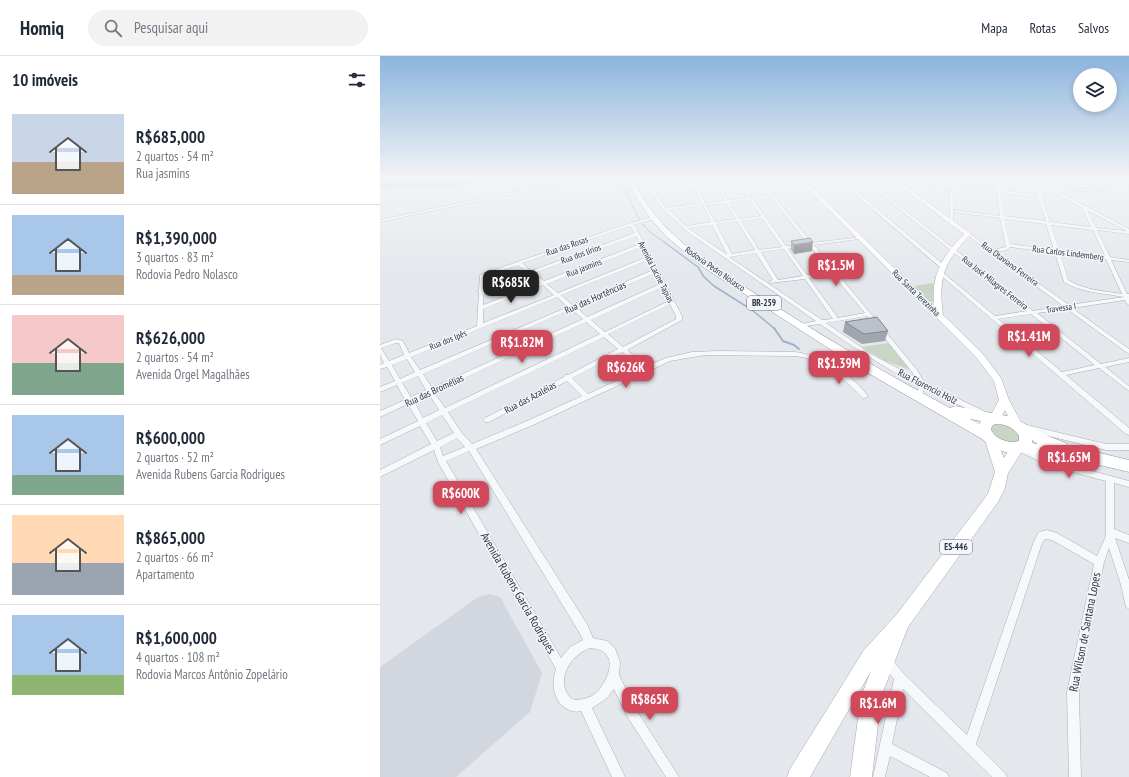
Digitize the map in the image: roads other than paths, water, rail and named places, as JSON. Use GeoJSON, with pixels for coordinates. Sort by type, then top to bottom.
{"type":"FeatureCollection","features":[{"type":"Feature","properties":{"kind":"highway","name":"Rodovia Pedro Nolasco"},"geometry":{"type":"LineString","coordinates":[[648,211],[653,218],[682,246],[702,262],[800,326],[874,372],[1004,447],[1020,448]]}},
{"type":"Feature","properties":{"kind":"highway","name":"Rodovia Pedro Nolasco"},"geometry":{"type":"LineString","coordinates":[[922,399],[964,414],[1006,420],[1019,427]]}},
{"type":"Feature","properties":{"kind":"highway"},"geometry":{"type":"LineString","coordinates":[[989,437],[984,427],[985,424],[993,419]]}},
{"type":"Feature","properties":{"kind":"highway"},"geometry":{"type":"LineString","coordinates":[[1019,427],[1024,432],[1026,441],[1020,448]]}},
{"type":"Feature","properties":{"kind":"highway"},"geometry":{"type":"LineString","coordinates":[[1019,427],[1043,440],[1083,455],[1129,467]]}},
{"type":"Feature","properties":{"kind":"highway"},"geometry":{"type":"LineString","coordinates":[[1020,448],[1083,455]]}},
{"type":"Feature","properties":{"kind":"main road"},"geometry":{"type":"LineString","coordinates":[[989,437],[1002,472]]}},
{"type":"Feature","properties":{"kind":"main road","name":"ES-446"},"geometry":{"type":"LineString","coordinates":[[798,777],[870,656],[904,620],[942,564],[993,498],[998,488],[1002,472],[1020,448]]}},
{"type":"Feature","properties":{"kind":"main road","name":"ES-446"},"geometry":{"type":"LineString","coordinates":[[861,777],[872,697],[886,660],[904,620]]}},
{"type":"Feature","properties":{"kind":"street"},"geometry":{"type":"LineString","coordinates":[[380,221],[428,211]]}},
{"type":"Feature","properties":{"kind":"street","name":"Rua Florencio Holz"},"geometry":{"type":"LineString","coordinates":[[667,211],[684,227],[724,256],[869,355],[922,384],[993,419]]}},
{"type":"Feature","properties":{"kind":"street"},"geometry":{"type":"LineString","coordinates":[[702,211],[708,214]]}},
{"type":"Feature","properties":{"kind":"street"},"geometry":{"type":"LineString","coordinates":[[706,211],[730,255]]}},
{"type":"Feature","properties":{"kind":"street"},"geometry":{"type":"LineString","coordinates":[[733,211],[776,282]]}},
{"type":"Feature","properties":{"kind":"street"},"geometry":{"type":"LineString","coordinates":[[759,211],[836,319]]}},
{"type":"Feature","properties":{"kind":"street"},"geometry":{"type":"LineString","coordinates":[[783,211],[915,371],[922,384],[922,399]]}},
{"type":"Feature","properties":{"kind":"street","name":"Rua Santa Terezinha"},"geometry":{"type":"LineString","coordinates":[[832,211],[988,366],[998,380],[1004,400],[1019,427]]}},
{"type":"Feature","properties":{"kind":"street"},"geometry":{"type":"LineString","coordinates":[[875,211],[995,318],[1129,432]]}},
{"type":"Feature","properties":{"kind":"street","name":"Rua José Milagres Ferreira"},"geometry":{"type":"LineString","coordinates":[[904,211],[1129,389]]}},
{"type":"Feature","properties":{"kind":"street","name":"Rua Otaviano Ferreira"},"geometry":{"type":"LineString","coordinates":[[937,211],[1129,352]]}},
{"type":"Feature","properties":{"kind":"street"},"geometry":{"type":"LineString","coordinates":[[951,221],[951,211],[1129,232]]}},
{"type":"Feature","properties":{"kind":"street"},"geometry":{"type":"LineString","coordinates":[[992,252],[1007,249],[1008,245],[1001,211]]}},
{"type":"Feature","properties":{"kind":"street"},"geometry":{"type":"LineString","coordinates":[[1044,211],[1066,281],[1076,287],[1127,298]]}},
{"type":"Feature","properties":{"kind":"street"},"geometry":{"type":"LineString","coordinates":[[1086,211],[1127,298]]}},
{"type":"Feature","properties":{"kind":"street"},"geometry":{"type":"LineString","coordinates":[[1091,211],[1129,232]]}},
{"type":"Feature","properties":{"kind":"street"},"geometry":{"type":"LineString","coordinates":[[684,227],[763,217]]}},
{"type":"Feature","properties":{"kind":"street","name":"Rua das Rosas"},"geometry":{"type":"LineString","coordinates":[[480,291],[482,276],[653,218]]}},
{"type":"Feature","properties":{"kind":"street","name":"Avenida Lacine Tapias"},"geometry":{"type":"LineString","coordinates":[[630,225],[633,226],[680,318],[679,320]]}},
{"type":"Feature","properties":{"kind":"street","name":"Rua dos lírios"},"geometry":{"type":"LineString","coordinates":[[480,291],[636,234]]}},
{"type":"Feature","properties":{"kind":"street"},"geometry":{"type":"LineString","coordinates":[[938,315],[936,282],[940,269],[953,250],[968,234]]}},
{"type":"Feature","properties":{"kind":"street"},"geometry":{"type":"LineString","coordinates":[[805,245],[859,238]]}},
{"type":"Feature","properties":{"kind":"street","name":"Rua jasmins"},"geometry":{"type":"LineString","coordinates":[[480,308],[642,245]]}},
{"type":"Feature","properties":{"kind":"street","name":"Rua Carlos Lindemberg"},"geometry":{"type":"LineString","coordinates":[[1008,245],[1129,261]]}},
{"type":"Feature","properties":{"kind":"street"},"geometry":{"type":"LineString","coordinates":[[724,256],[798,246]]}},
{"type":"Feature","properties":{"kind":"street","name":"Rua dos Ipês"},"geometry":{"type":"LineString","coordinates":[[380,367],[649,258]]}},
{"type":"Feature","properties":{"kind":"street"},"geometry":{"type":"LineString","coordinates":[[519,263],[646,369]]}},
{"type":"Feature","properties":{"kind":"street","name":"Rua das Hortências"},"geometry":{"type":"LineString","coordinates":[[380,390],[655,271]]}},
{"type":"Feature","properties":{"kind":"street"},"geometry":{"type":"LineString","coordinates":[[764,283],[835,273]]}},
{"type":"Feature","properties":{"kind":"street","name":"Rua das Bromélias"},"geometry":{"type":"LineString","coordinates":[[380,414],[662,285]]}},
{"type":"Feature","properties":{"kind":"street"},"geometry":{"type":"LineString","coordinates":[[480,291],[480,326]]}},
{"type":"Feature","properties":{"kind":"street","name":"Travessa I"},"geometry":{"type":"LineString","coordinates":[[995,318],[1127,298]]}},
{"type":"Feature","properties":{"kind":"street"},"geometry":{"type":"LineString","coordinates":[[380,442],[671,302]]}},
{"type":"Feature","properties":{"kind":"street"},"geometry":{"type":"LineString","coordinates":[[927,304],[937,305]]}},
{"type":"Feature","properties":{"kind":"street"},"geometry":{"type":"LineString","coordinates":[[800,326],[868,314]]}},
{"type":"Feature","properties":{"kind":"street","name":"Rua das Azaléias"},"geometry":{"type":"LineString","coordinates":[[487,420],[679,320]]}},
{"type":"Feature","properties":{"kind":"street"},"geometry":{"type":"LineString","coordinates":[[380,348],[398,340],[401,342],[408,356],[458,434],[471,448],[583,628],[590,643]]}},
{"type":"Feature","properties":{"kind":"street","name":"Avenida Rubens Garcia Rodrigues"},"geometry":{"type":"LineString","coordinates":[[380,348],[436,446],[441,460],[562,669]]}},
{"type":"Feature","properties":{"kind":"street"},"geometry":{"type":"LineString","coordinates":[[441,460],[587,397],[668,359],[687,355],[712,353],[807,355],[822,362],[852,383],[865,396]]}},
{"type":"Feature","properties":{"kind":"street"},"geometry":{"type":"LineString","coordinates":[[1061,374],[1129,360]]}},
{"type":"Feature","properties":{"kind":"street"},"geometry":{"type":"LineString","coordinates":[[567,377],[587,397]]}},
{"type":"Feature","properties":{"kind":"street"},"geometry":{"type":"LineString","coordinates":[[993,419],[1000,410],[1004,400]]}},
{"type":"Feature","properties":{"kind":"street"},"geometry":{"type":"LineString","coordinates":[[1019,427],[1106,447],[1129,447]]}},
{"type":"Feature","properties":{"kind":"street"},"geometry":{"type":"LineString","coordinates":[[380,474],[458,434]]}},
{"type":"Feature","properties":{"kind":"street"},"geometry":{"type":"LineString","coordinates":[[1020,448],[1053,464],[1129,484]]}},
{"type":"Feature","properties":{"kind":"street"},"geometry":{"type":"LineString","coordinates":[[1110,479],[1110,534],[1126,585],[1129,604]]}},
{"type":"Feature","properties":{"kind":"street"},"geometry":{"type":"LineString","coordinates":[[969,746],[1038,541],[1042,535],[1047,534],[1054,536],[1099,562]]}},
{"type":"Feature","properties":{"kind":"street"},"geometry":{"type":"LineString","coordinates":[[1110,534],[1129,539]]}},
{"type":"Feature","properties":{"kind":"street","name":"Rua Wilson de Santana Lopes"},"geometry":{"type":"LineString","coordinates":[[1075,777],[1073,693],[1099,562],[1110,534]]}},
{"type":"Feature","properties":{"kind":"street"},"geometry":{"type":"LineString","coordinates":[[590,643],[601,644],[610,650],[614,660],[614,677],[610,687],[603,696],[595,702],[585,706],[575,706],[568,703],[562,697],[559,688],[559,679],[567,659],[582,646],[590,643]]}},
{"type":"Feature","properties":{"kind":"street"},"geometry":{"type":"LineString","coordinates":[[886,660],[900,678],[1001,777]]}},
{"type":"Feature","properties":{"kind":"street"},"geometry":{"type":"LineString","coordinates":[[614,677],[631,712],[671,776]]}},
{"type":"Feature","properties":{"kind":"street"},"geometry":{"type":"LineString","coordinates":[[879,777],[900,678]]}},
{"type":"Feature","properties":{"kind":"street"},"geometry":{"type":"LineString","coordinates":[[585,706],[619,777]]}},
{"type":"Feature","properties":{"kind":"street"},"geometry":{"type":"LineString","coordinates":[[885,747],[944,777]]}},
{"type":"Feature","properties":{"kind":"waterway"},"geometry":{"type":"LineString","coordinates":[[635,211],[639,219]]}},
{"type":"Feature","properties":{"kind":"waterway"},"geometry":{"type":"LineString","coordinates":[[643,224],[651,233],[665,243]]}},
{"type":"Feature","properties":{"kind":"waterway"},"geometry":{"type":"LineString","coordinates":[[664,242],[698,267],[704,277],[714,286],[752,310],[774,328]]}},
{"type":"Feature","properties":{"kind":"waterway"},"geometry":{"type":"LineString","coordinates":[[774,328],[783,341],[794,345],[799,349]]}}]}
